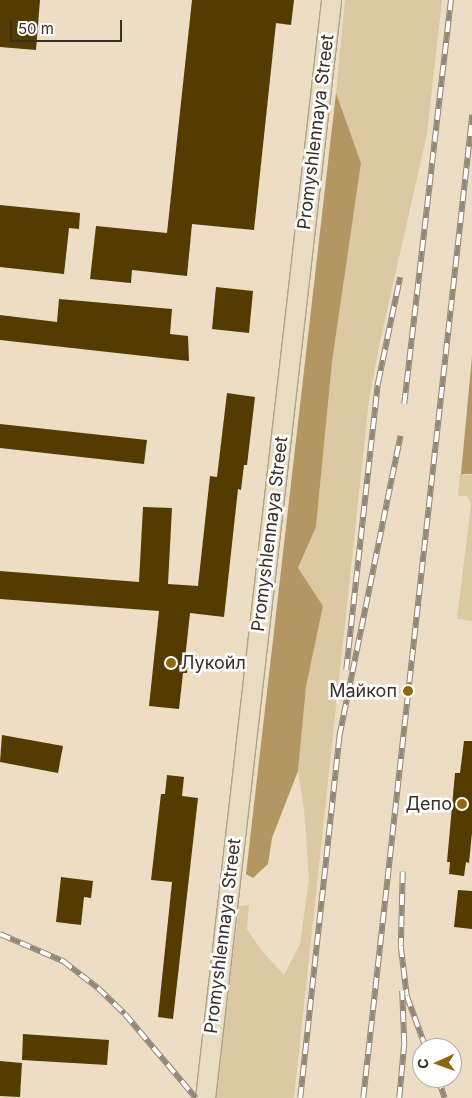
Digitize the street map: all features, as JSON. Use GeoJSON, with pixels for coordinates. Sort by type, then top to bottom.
{"type":"FeatureCollection","features":[{"type":"Feature","properties":{"kind":"main road","name":"Promyshlennaya Street"},"geometry":{"type":"LineString","coordinates":[[205,1098],[331,0]]}},
{"type":"Feature","properties":{"kind":"shaded area"},"geometry":{"type":"Polygon","coordinates":[[[345,0],[442,0],[427,134],[381,337],[369,400],[294,1098],[216,1098],[239,906],[249,905],[247,929],[261,950],[284,975],[300,944],[309,880],[304,809],[298,771],[306,687],[323,606],[298,569],[316,527],[332,362],[361,163],[336,93],[345,0]]]}},
{"type":"Feature","properties":{"kind":"shaded area"},"geometry":{"type":"Polygon","coordinates":[[[336,93],[361,163],[332,362],[316,527],[298,568],[323,606],[306,687],[298,771],[272,838],[268,864],[253,878],[246,874],[336,93]]]}},
{"type":"Feature","properties":{"kind":"shaded area"},"geometry":{"type":"Polygon","coordinates":[[[472,356],[472,474],[461,474],[472,356]]]}},
{"type":"Feature","properties":{"kind":"shaded area"},"geometry":{"type":"Polygon","coordinates":[[[460,474],[472,475],[472,621],[457,619],[471,504],[467,496],[458,496],[460,474]]]}},
{"type":"Feature","properties":{"kind":"building"},"geometry":{"type":"Polygon","coordinates":[[[0,0],[40,0],[36,50],[0,47],[0,0]]]}},
{"type":"Feature","properties":{"kind":"building"},"geometry":{"type":"Polygon","coordinates":[[[192,0],[294,0],[291,25],[276,23],[254,230],[192,224],[187,276],[132,270],[131,283],[90,279],[96,226],[167,233],[192,0]]]}},
{"type":"Feature","properties":{"kind":"building"},"geometry":{"type":"Polygon","coordinates":[[[0,205],[80,213],[79,229],[69,228],[64,274],[0,267],[0,205]]]}},
{"type":"Feature","properties":{"kind":"building"},"geometry":{"type":"Polygon","coordinates":[[[216,287],[253,291],[249,333],[212,329],[216,287]]]}},
{"type":"Feature","properties":{"kind":"building"},"geometry":{"type":"Polygon","coordinates":[[[59,299],[172,309],[170,334],[188,336],[189,361],[0,340],[0,315],[57,322],[59,299]]]}},
{"type":"Feature","properties":{"kind":"building"},"geometry":{"type":"Polygon","coordinates":[[[227,393],[255,397],[247,465],[244,465],[241,490],[238,489],[224,617],[190,613],[185,659],[188,660],[187,673],[183,673],[179,709],[149,706],[159,611],[0,599],[0,571],[139,582],[143,507],[172,508],[168,584],[198,586],[210,476],[217,477],[227,393]]]}},
{"type":"Feature","properties":{"kind":"building"},"geometry":{"type":"Polygon","coordinates":[[[0,424],[147,440],[144,464],[0,448],[0,424]]]}},
{"type":"Feature","properties":{"kind":"building"},"geometry":{"type":"Polygon","coordinates":[[[2,735],[63,746],[58,773],[0,762],[2,735]]]}},
{"type":"Feature","properties":{"kind":"building"},"geometry":{"type":"Polygon","coordinates":[[[464,741],[472,741],[472,833],[469,863],[466,862],[464,876],[449,874],[450,862],[447,862],[455,773],[460,773],[464,741]]]}},
{"type":"Feature","properties":{"kind":"building"},"geometry":{"type":"Polygon","coordinates":[[[167,775],[184,777],[182,796],[198,798],[173,1019],[158,1017],[172,882],[151,880],[161,794],[165,794],[167,775]]]}},
{"type":"Feature","properties":{"kind":"building"},"geometry":{"type":"Polygon","coordinates":[[[61,877],[93,881],[91,898],[84,897],[81,925],[56,922],[61,877]]]}},
{"type":"Feature","properties":{"kind":"building"},"geometry":{"type":"Polygon","coordinates":[[[458,890],[472,891],[472,929],[454,927],[458,890]]]}},
{"type":"Feature","properties":{"kind":"building"},"geometry":{"type":"Polygon","coordinates":[[[23,1034],[109,1040],[107,1065],[22,1060],[23,1034]]]}},
{"type":"Feature","properties":{"kind":"building"},"geometry":{"type":"Polygon","coordinates":[[[0,1061],[22,1063],[20,1097],[0,1096],[0,1061]]]}},
{"type":"Feature","properties":{"kind":"railway"},"geometry":{"type":"LineString","coordinates":[[404,404],[451,0]]}},
{"type":"Feature","properties":{"kind":"railway"},"geometry":{"type":"LineString","coordinates":[[363,1098],[472,115]]}},
{"type":"Feature","properties":{"kind":"railway"},"geometry":{"type":"LineString","coordinates":[[346,670],[378,382],[400,277]]}},
{"type":"Feature","properties":{"kind":"railway"},"geometry":{"type":"LineString","coordinates":[[300,1098],[339,737],[400,436]]}},
{"type":"Feature","properties":{"kind":"railway"},"geometry":{"type":"LineString","coordinates":[[403,872],[401,946],[407,996],[422,1038]]}},
{"type":"Feature","properties":{"kind":"railway"},"geometry":{"type":"LineString","coordinates":[[0,934],[63,961],[98,988],[125,1014],[196,1098]]}},
{"type":"Feature","properties":{"kind":"railway"},"geometry":{"type":"LineString","coordinates":[[399,1098],[404,1044],[402,991]]}},
{"type":"Feature","properties":{"kind":"railway"},"geometry":{"type":"LineString","coordinates":[[442,1088],[445,1098]]}},
{"type":"Feature","properties":{"kind":"place","name":"Лукойл"},"geometry":{"type":"Point","coordinates":[171,663]}},
{"type":"Feature","properties":{"kind":"place","name":"Майкоп"},"geometry":{"type":"Point","coordinates":[408,691]}},
{"type":"Feature","properties":{"kind":"place","name":"Депо"},"geometry":{"type":"Point","coordinates":[462,804]}}]}
